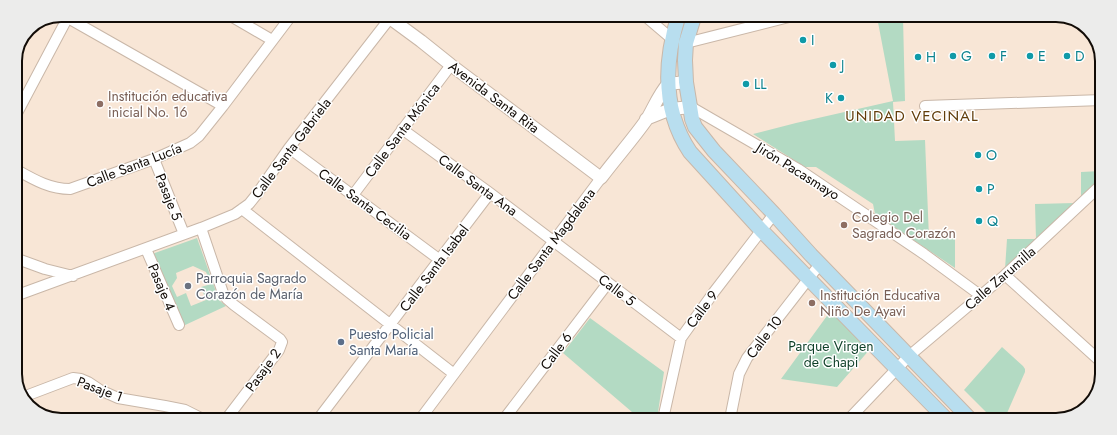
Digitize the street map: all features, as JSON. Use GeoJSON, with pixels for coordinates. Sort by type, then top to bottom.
{"type":"FeatureCollection","features":[{"type":"Feature","properties":{"kind":"main road"},"geometry":{"type":"LineString","coordinates":[[676,22],[669,54],[668,84],[671,109],[677,129],[690,152],[761,230],[940,413]]}},
{"type":"Feature","properties":{"kind":"main road"},"geometry":{"type":"LineString","coordinates":[[692,22],[686,44],[685,60],[686,82],[692,119],[695,127],[704,139],[820,264],[963,413]]}},
{"type":"Feature","properties":{"kind":"street"},"geometry":{"type":"LineString","coordinates":[[22,104],[66,22]]}},
{"type":"Feature","properties":{"kind":"street"},"geometry":{"type":"LineString","coordinates":[[79,22],[223,106]]}},
{"type":"Feature","properties":{"kind":"street"},"geometry":{"type":"LineString","coordinates":[[241,22],[272,40]]}},
{"type":"Feature","properties":{"kind":"street","name":"Calle Santa Lucía"},"geometry":{"type":"LineString","coordinates":[[22,172],[53,188],[70,189],[154,159],[190,143],[199,136],[223,106],[286,22]]}},
{"type":"Feature","properties":{"kind":"street","name":"Calle Santa Gabriela"},"geometry":{"type":"LineString","coordinates":[[22,294],[201,228],[235,214],[249,204],[289,148],[384,22]]}},
{"type":"Feature","properties":{"kind":"street","name":"Avenida Santa Rita"},"geometry":{"type":"LineString","coordinates":[[395,22],[601,178]]}},
{"type":"Feature","properties":{"kind":"street"},"geometry":{"type":"LineString","coordinates":[[652,22],[672,39]]}},
{"type":"Feature","properties":{"kind":"street"},"geometry":{"type":"LineString","coordinates":[[686,44],[760,22]]}},
{"type":"Feature","properties":{"kind":"street","name":"Calle Santa Mónica"},"geometry":{"type":"LineString","coordinates":[[353,196],[451,65]]}},
{"type":"Feature","properties":{"kind":"street"},"geometry":{"type":"LineString","coordinates":[[668,84],[686,82]]}},
{"type":"Feature","properties":{"kind":"street","name":"Calle Santa Magdalena"},"geometry":{"type":"LineString","coordinates":[[425,413],[646,119],[668,84]]}},
{"type":"Feature","properties":{"kind":"street"},"geometry":{"type":"LineString","coordinates":[[925,106],[1095,100]]}},
{"type":"Feature","properties":{"kind":"street"},"geometry":{"type":"LineString","coordinates":[[646,119],[671,109],[691,107]]}},
{"type":"Feature","properties":{"kind":"street","name":"Jirón Pacasmayo"},"geometry":{"type":"LineString","coordinates":[[691,107],[798,169],[924,254],[980,295]]}},
{"type":"Feature","properties":{"kind":"street","name":"Calle Santa Ana"},"geometry":{"type":"LineString","coordinates":[[402,129],[554,241]]}},
{"type":"Feature","properties":{"kind":"street","name":"Calle Santa Cecilia"},"geometry":{"type":"LineString","coordinates":[[289,148],[440,260]]}},
{"type":"Feature","properties":{"kind":"street","name":"Pasaje 5"},"geometry":{"type":"LineString","coordinates":[[154,159],[184,234]]}},
{"type":"Feature","properties":{"kind":"street","name":"Calle Zarumilla"},"geometry":{"type":"LineString","coordinates":[[856,413],[910,356],[1005,275],[1095,191]]}},
{"type":"Feature","properties":{"kind":"street","name":"Calle Santa Isabel"},"geometry":{"type":"LineString","coordinates":[[323,413],[490,193]]}},
{"type":"Feature","properties":{"kind":"street"},"geometry":{"type":"LineString","coordinates":[[242,209],[454,374]]}},
{"type":"Feature","properties":{"kind":"street","name":"Calle 9"},"geometry":{"type":"LineString","coordinates":[[664,413],[681,338],[774,214]]}},
{"type":"Feature","properties":{"kind":"street","name":"Pasaje 2"},"geometry":{"type":"LineString","coordinates":[[201,228],[222,293],[234,305],[282,342],[279,350],[231,413]]}},
{"type":"Feature","properties":{"kind":"street","name":"Calle 5"},"geometry":{"type":"LineString","coordinates":[[554,241],[681,338]]}},
{"type":"Feature","properties":{"kind":"street","name":"Pasaje 4"},"geometry":{"type":"LineString","coordinates":[[146,249],[179,325]]}},
{"type":"Feature","properties":{"kind":"street"},"geometry":{"type":"LineString","coordinates":[[22,261],[45,269],[73,276]]}},
{"type":"Feature","properties":{"kind":"street","name":"Calle 10"},"geometry":{"type":"LineString","coordinates":[[731,413],[739,374],[747,358],[820,264]]}},
{"type":"Feature","properties":{"kind":"street"},"geometry":{"type":"LineString","coordinates":[[1005,275],[1095,356]]}},
{"type":"Feature","properties":{"kind":"street","name":"Calle 6"},"geometry":{"type":"LineString","coordinates":[[509,413],[608,283]]}},
{"type":"Feature","properties":{"kind":"street","name":"Pasaje 1"},"geometry":{"type":"LineString","coordinates":[[28,395],[73,378],[88,382],[100,390],[118,398],[185,410],[191,413]]}},
{"type":"Feature","properties":{"kind":"green space"},"geometry":{"type":"Polygon","coordinates":[[[878,22],[903,22],[905,101],[893,102],[895,141],[925,140],[929,238],[955,238],[955,268],[875,214],[873,204],[816,167],[805,167],[753,134],[893,101],[878,22]]]}},
{"type":"Feature","properties":{"kind":"green space"},"geometry":{"type":"Polygon","coordinates":[[[1095,171],[1095,184],[1081,197],[1081,172],[1095,171]]]}},
{"type":"Feature","properties":{"kind":"green space"},"geometry":{"type":"Polygon","coordinates":[[[1075,203],[1005,269],[1007,239],[1036,239],[1035,204],[1075,203]]]}},
{"type":"Feature","properties":{"kind":"green space"},"geometry":{"type":"Polygon","coordinates":[[[197,238],[219,300],[226,306],[183,326],[152,254],[197,238]],[[193,266],[176,273],[177,278],[172,286],[177,297],[186,293],[191,306],[206,300],[201,287],[211,284],[206,272],[193,266]]]}},
{"type":"Feature","properties":{"kind":"green space","name":"Parque Virgen de Chapi"},"geometry":{"type":"Polygon","coordinates":[[[832,309],[871,348],[837,387],[781,379],[832,309]]]}},
{"type":"Feature","properties":{"kind":"green space"},"geometry":{"type":"Polygon","coordinates":[[[590,318],[664,372],[658,413],[633,413],[563,353],[590,318]]]}},
{"type":"Feature","properties":{"kind":"green space"},"geometry":{"type":"Polygon","coordinates":[[[1002,347],[1025,369],[1007,413],[987,413],[964,390],[1002,347]]]}},
{"type":"Feature","properties":{"kind":"place","name":"I"},"geometry":{"type":"Point","coordinates":[803,40]}},
{"type":"Feature","properties":{"kind":"place","name":"G"},"geometry":{"type":"Point","coordinates":[953,56]}},
{"type":"Feature","properties":{"kind":"place","name":"F"},"geometry":{"type":"Point","coordinates":[992,56]}},
{"type":"Feature","properties":{"kind":"place","name":"E"},"geometry":{"type":"Point","coordinates":[1030,56]}},
{"type":"Feature","properties":{"kind":"place","name":"D"},"geometry":{"type":"Point","coordinates":[1067,56]}},
{"type":"Feature","properties":{"kind":"place","name":"H"},"geometry":{"type":"Point","coordinates":[918,57]}},
{"type":"Feature","properties":{"kind":"place","name":"J"},"geometry":{"type":"Point","coordinates":[833,65]}},
{"type":"Feature","properties":{"kind":"place","name":"LL"},"geometry":{"type":"Point","coordinates":[746,84]}},
{"type":"Feature","properties":{"kind":"place","name":"K"},"geometry":{"type":"Point","coordinates":[841,98]}},
{"type":"Feature","properties":{"kind":"place","name":"Institución educativa inicial No. 16"},"geometry":{"type":"Point","coordinates":[100,104]}},
{"type":"Feature","properties":{"kind":"place","name":"O"},"geometry":{"type":"Point","coordinates":[978,155]}},
{"type":"Feature","properties":{"kind":"place","name":"P"},"geometry":{"type":"Point","coordinates":[979,189]}},
{"type":"Feature","properties":{"kind":"place","name":"Q"},"geometry":{"type":"Point","coordinates":[979,221]}},
{"type":"Feature","properties":{"kind":"place","name":"Colegio Del Sagrado Corazón"},"geometry":{"type":"Point","coordinates":[844,225]}},
{"type":"Feature","properties":{"kind":"place","name":"Parroquia Sagrado Corazón de María"},"geometry":{"type":"Point","coordinates":[188,286]}},
{"type":"Feature","properties":{"kind":"place","name":"Institución Educativa Niño De Ayavi"},"geometry":{"type":"Point","coordinates":[812,303]}},
{"type":"Feature","properties":{"kind":"place","name":"Puesto Policial Santa María"},"geometry":{"type":"Point","coordinates":[341,342]}},
{"type":"Feature","properties":{"kind":"district","name":"UNIDAD VECINAL"},"geometry":{"type":"Point","coordinates":[912,116]}}]}
